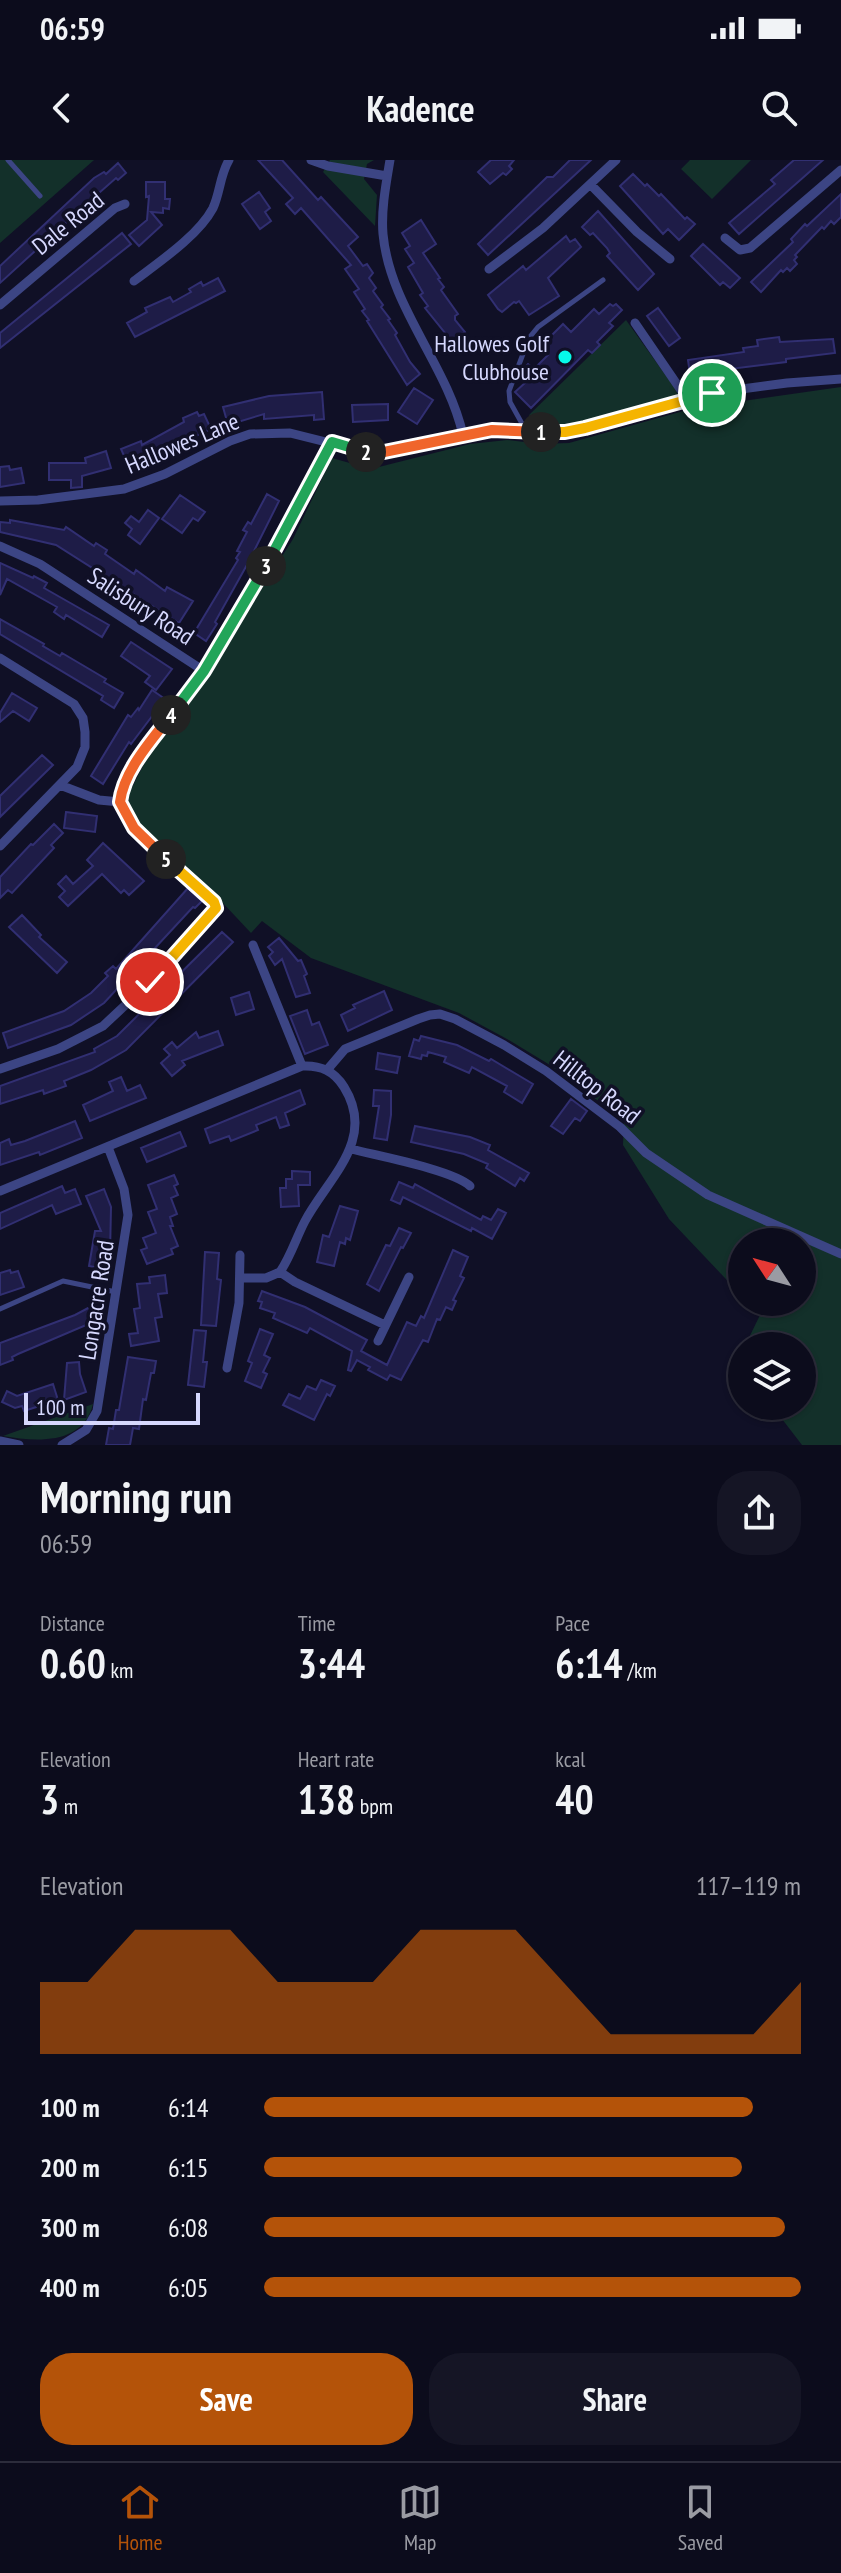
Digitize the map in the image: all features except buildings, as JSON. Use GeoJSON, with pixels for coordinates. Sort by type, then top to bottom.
{"type":"FeatureCollection","features":[{"type":"Feature","properties":{"kind":"street"},"geometry":{"type":"LineString","coordinates":[[134,281],[164,259],[207,217],[214,206],[229,160]]}},
{"type":"Feature","properties":{"kind":"street"},"geometry":{"type":"LineString","coordinates":[[311,160],[387,176]]}},
{"type":"Feature","properties":{"kind":"street"},"geometry":{"type":"LineString","coordinates":[[390,160],[383,235],[394,281],[452,398],[463,435]]}},
{"type":"Feature","properties":{"kind":"street"},"geometry":{"type":"LineString","coordinates":[[489,269],[543,228],[616,160]]}},
{"type":"Feature","properties":{"kind":"street"},"geometry":{"type":"LineString","coordinates":[[725,238],[740,250],[750,248],[841,170]]}},
{"type":"Feature","properties":{"kind":"street"},"geometry":{"type":"LineString","coordinates":[[591,185],[637,232],[670,259]]}},
{"type":"Feature","properties":{"kind":"street","name":"Dale Road"},"geometry":{"type":"LineString","coordinates":[[0,305],[115,208],[125,204]]}},
{"type":"Feature","properties":{"kind":"street"},"geometry":{"type":"LineString","coordinates":[[635,323],[687,399]]}},
{"type":"Feature","properties":{"kind":"street","name":"Hallowes Lane"},"geometry":{"type":"LineString","coordinates":[[0,501],[38,500],[124,489],[165,474],[250,434],[290,433],[362,451],[384,452],[492,430],[575,430],[687,399],[752,387],[841,379]]}},
{"type":"Feature","properties":{"kind":"street"},"geometry":{"type":"LineString","coordinates":[[204,671],[280,543],[332,442]]}},
{"type":"Feature","properties":{"kind":"street","name":"Salisbury Road"},"geometry":{"type":"LineString","coordinates":[[0,546],[40,564],[204,671],[145,750],[128,779],[120,802]]}},
{"type":"Feature","properties":{"kind":"street"},"geometry":{"type":"LineString","coordinates":[[0,673],[3,660],[74,704],[83,718],[85,732],[82,756],[77,767],[0,846]]}},
{"type":"Feature","properties":{"kind":"street"},"geometry":{"type":"LineString","coordinates":[[0,1069],[58,1049],[103,1026],[150,982],[216,908],[214,902],[134,828],[120,802],[99,800],[60,785]]}},
{"type":"Feature","properties":{"kind":"street"},"geometry":{"type":"LineString","coordinates":[[253,945],[302,1066]]}},
{"type":"Feature","properties":{"kind":"street","name":"Hilltop Road"},"geometry":{"type":"LineString","coordinates":[[327,1070],[345,1049],[418,1019],[440,1014],[455,1019],[546,1071],[620,1127],[646,1153],[708,1195],[841,1254]]}},
{"type":"Feature","properties":{"kind":"street"},"geometry":{"type":"LineString","coordinates":[[0,1191],[302,1066],[315,1065],[340,1080],[354,1109],[351,1149],[305,1220],[280,1272],[272,1277],[241,1278]]}},
{"type":"Feature","properties":{"kind":"street","name":"Longacre Road"},"geometry":{"type":"LineString","coordinates":[[62,1445],[86,1430],[97,1411],[117,1292],[128,1215],[124,1189],[108,1147]]}},
{"type":"Feature","properties":{"kind":"street"},"geometry":{"type":"LineString","coordinates":[[351,1149],[444,1173],[470,1186]]}},
{"type":"Feature","properties":{"kind":"street"},"geometry":{"type":"LineString","coordinates":[[227,1368],[239,1303],[240,1255]]}},
{"type":"Feature","properties":{"kind":"street"},"geometry":{"type":"LineString","coordinates":[[280,1272],[385,1325]]}},
{"type":"Feature","properties":{"kind":"street"},"geometry":{"type":"LineString","coordinates":[[378,1341],[409,1277]]}},
{"type":"Feature","properties":{"kind":"street"},"geometry":{"type":"LineString","coordinates":[[0,1441],[19,1445]]}},
{"type":"Feature","properties":{"kind":"lane"},"geometry":{"type":"LineString","coordinates":[[8,160],[40,196]]}},
{"type":"Feature","properties":{"kind":"lane"},"geometry":{"type":"LineString","coordinates":[[525,430],[510,402],[509,391],[529,338],[538,327],[603,280]]}},
{"type":"Feature","properties":{"kind":"lane"},"geometry":{"type":"LineString","coordinates":[[0,1309],[63,1281],[117,1292]]}},
{"type":"Feature","properties":{"kind":"green space"},"geometry":{"type":"Polygon","coordinates":[[[0,160],[94,160],[0,243],[0,160]]]}},
{"type":"Feature","properties":{"kind":"green space"},"geometry":{"type":"Polygon","coordinates":[[[330,160],[374,160],[367,164],[364,179],[377,195],[375,226],[323,172],[330,160]]]}},
{"type":"Feature","properties":{"kind":"green space"},"geometry":{"type":"Polygon","coordinates":[[[690,160],[751,160],[712,199],[681,169],[690,160]]]}},
{"type":"Feature","properties":{"kind":"green space"},"geometry":{"type":"Polygon","coordinates":[[[626,320],[679,394],[591,424],[556,430],[536,425],[529,415],[626,320]]]}},
{"type":"Feature","properties":{"kind":"green space"},"geometry":{"type":"Polygon","coordinates":[[[841,387],[841,1445],[802,1445],[783,1420],[816,1420],[816,1332],[752,1332],[760,1316],[816,1316],[816,1228],[728,1228],[728,1281],[669,1219],[623,1145],[624,1120],[550,1065],[459,1013],[311,958],[262,921],[251,933],[221,901],[152,840],[124,803],[147,758],[206,677],[293,539],[332,458],[371,469],[470,444],[507,440],[540,444],[569,443],[694,408],[841,387]]]}},
{"type":"Feature","properties":{"kind":"green space"},"geometry":{"type":"Polygon","coordinates":[[[93,1404],[80,1427],[69,1434],[44,1439],[3,1436],[93,1404]]]}},
{"type":"Feature","properties":{"kind":"place","name":"Hallowes Golf Clubhouse"},"geometry":{"type":"Point","coordinates":[565,357]}},
{"type":"Feature","properties":{"kind":"route"},"geometry":{"type":"LineString","coordinates":[[150,982],[214,913],[216,905],[134,828],[122,810],[121,793],[145,750],[218,648],[280,543],[332,442],[375,453],[492,430],[565,432],[712,393]]}}]}
